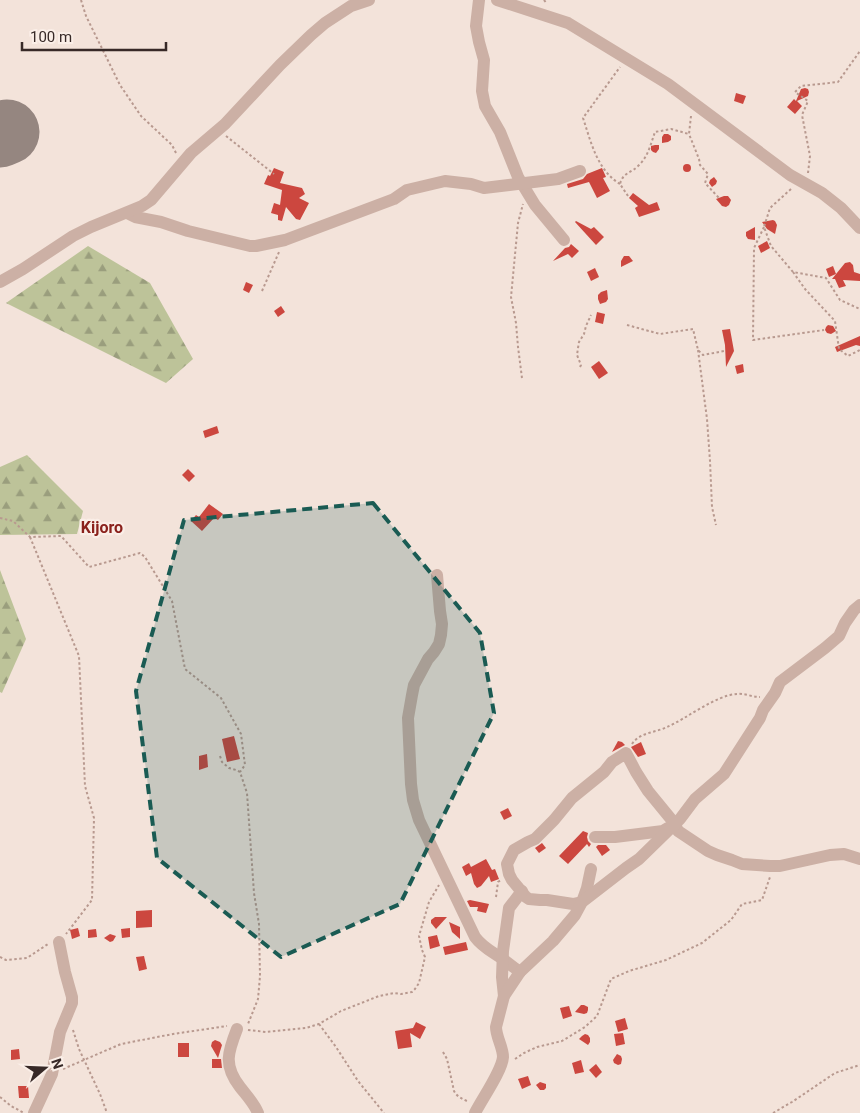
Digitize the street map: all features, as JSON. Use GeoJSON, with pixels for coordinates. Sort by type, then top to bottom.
{"type":"FeatureCollection","features":[{"type":"Feature","properties":{"kind":"street"},"geometry":{"type":"LineString","coordinates":[[0,282],[74,236],[142,206],[151,200],[190,153],[219,129],[280,65],[325,22],[353,3],[369,0]]}},
{"type":"Feature","properties":{"kind":"street"},"geometry":{"type":"LineString","coordinates":[[479,0],[476,26],[484,60],[482,91],[485,106],[500,132],[518,177],[543,216],[564,240]]}},
{"type":"Feature","properties":{"kind":"street"},"geometry":{"type":"LineString","coordinates":[[497,0],[568,23],[668,84],[790,175],[822,193],[841,208],[860,228]]}},
{"type":"Feature","properties":{"kind":"street"},"geometry":{"type":"LineString","coordinates":[[127,212],[142,219],[161,222],[188,231],[250,246],[263,245],[285,240],[394,199],[407,190],[416,187],[445,181],[471,184],[484,188],[558,180],[580,171]]}},
{"type":"Feature","properties":{"kind":"street"},"geometry":{"type":"LineString","coordinates":[[437,575],[442,624],[441,635],[439,644],[428,659],[414,685],[408,718],[413,800],[419,820],[475,937],[487,950],[520,972]]}},
{"type":"Feature","properties":{"kind":"street"},"geometry":{"type":"LineString","coordinates":[[860,605],[849,617],[839,636],[780,682],[760,718],[724,774],[695,799],[680,819],[675,824],[640,858],[582,902],[573,904],[529,899],[512,880],[508,864],[514,850],[535,839],[572,798],[626,752],[648,791],[675,824],[678,831],[717,855],[742,864],[780,866],[830,855],[844,854],[860,859]]}},
{"type":"Feature","properties":{"kind":"street"},"geometry":{"type":"LineString","coordinates":[[595,837],[615,838],[657,832],[663,831],[675,824]]}},
{"type":"Feature","properties":{"kind":"street"},"geometry":{"type":"LineString","coordinates":[[504,996],[520,972],[553,941],[575,915],[587,888],[591,869]]}},
{"type":"Feature","properties":{"kind":"street"},"geometry":{"type":"LineString","coordinates":[[477,1109],[501,1066],[502,1054],[496,1032],[504,996],[502,977],[506,927],[510,908],[522,892]]}},
{"type":"Feature","properties":{"kind":"street"},"geometry":{"type":"LineString","coordinates":[[34,1113],[53,1069],[60,1032],[72,1003],[59,942]]}},
{"type":"Feature","properties":{"kind":"street"},"geometry":{"type":"LineString","coordinates":[[237,1029],[230,1048],[228,1063],[237,1083],[250,1098],[258,1113]]}},
{"type":"Feature","properties":{"kind":"path"},"geometry":{"type":"LineString","coordinates":[[80,0],[120,85],[141,116],[172,145],[181,165]]}},
{"type":"Feature","properties":{"kind":"path"},"geometry":{"type":"LineString","coordinates":[[824,330],[753,340],[754,248],[770,208],[803,182],[810,156],[802,115],[808,101],[795,92],[801,86],[838,82],[860,51]]}},
{"type":"Feature","properties":{"kind":"path"},"geometry":{"type":"LineString","coordinates":[[626,58],[583,118],[598,161],[613,180],[620,184],[628,196]]}},
{"type":"Feature","properties":{"kind":"path"},"geometry":{"type":"LineString","coordinates":[[696,105],[691,115],[690,134],[700,165],[708,174],[705,183],[719,198]]}},
{"type":"Feature","properties":{"kind":"path"},"geometry":{"type":"LineString","coordinates":[[219,129],[230,141],[274,174]]}},
{"type":"Feature","properties":{"kind":"path"},"geometry":{"type":"LineString","coordinates":[[620,184],[622,177],[639,166],[646,157],[655,132],[671,129],[690,134]]}},
{"type":"Feature","properties":{"kind":"path"},"geometry":{"type":"LineString","coordinates":[[522,378],[517,330],[510,297],[518,223],[524,200]]}},
{"type":"Feature","properties":{"kind":"path"},"geometry":{"type":"LineString","coordinates":[[764,227],[771,246],[805,289],[835,321],[839,349],[848,356],[860,350]]}},
{"type":"Feature","properties":{"kind":"path"},"geometry":{"type":"LineString","coordinates":[[262,291],[285,240]]}},
{"type":"Feature","properties":{"kind":"path"},"geometry":{"type":"LineString","coordinates":[[793,272],[826,278],[840,300],[860,309]]}},
{"type":"Feature","properties":{"kind":"path"},"geometry":{"type":"LineString","coordinates":[[580,366],[577,355],[578,348],[591,314]]}},
{"type":"Feature","properties":{"kind":"path"},"geometry":{"type":"LineString","coordinates":[[627,325],[660,334],[693,329],[698,350],[707,419],[712,506],[716,524]]}},
{"type":"Feature","properties":{"kind":"path"},"geometry":{"type":"LineString","coordinates":[[698,350],[703,355],[724,351]]}},
{"type":"Feature","properties":{"kind":"path"},"geometry":{"type":"LineString","coordinates":[[0,518],[13,521],[30,536],[79,656],[85,786],[94,818],[92,900],[59,942],[46,945],[27,958],[6,960],[0,957]]}},
{"type":"Feature","properties":{"kind":"path"},"geometry":{"type":"LineString","coordinates":[[30,536],[61,536],[89,567],[140,553],[145,557],[172,601],[185,669],[221,698],[241,734],[245,765],[240,772]]}},
{"type":"Feature","properties":{"kind":"path"},"geometry":{"type":"LineString","coordinates":[[626,752],[636,739],[650,732],[665,728],[721,698],[737,694],[759,697],[764,695]]}},
{"type":"Feature","properties":{"kind":"path"},"geometry":{"type":"LineString","coordinates":[[220,756],[222,762],[229,768],[240,772],[247,793],[254,893],[259,924],[260,976],[258,999],[247,1025],[237,1029]]}},
{"type":"Feature","properties":{"kind":"path"},"geometry":{"type":"LineString","coordinates":[[501,1066],[537,1047],[562,1041],[585,1027],[597,1016],[611,979],[629,971],[666,960],[702,943],[730,920],[742,904],[762,900],[770,877],[780,866]]}},
{"type":"Feature","properties":{"kind":"path"},"geometry":{"type":"LineString","coordinates":[[49,1079],[84,1059],[121,1044],[227,1026],[266,1032],[306,1028],[319,1024],[341,1011],[379,996],[408,993],[416,989],[419,984],[425,957],[419,936],[429,902],[445,874]]}},
{"type":"Feature","properties":{"kind":"path"},"geometry":{"type":"LineString","coordinates":[[496,897],[498,882],[509,874]]}},
{"type":"Feature","properties":{"kind":"path"},"geometry":{"type":"LineString","coordinates":[[68,1011],[77,1043],[107,1113]]}},
{"type":"Feature","properties":{"kind":"path"},"geometry":{"type":"LineString","coordinates":[[319,1024],[358,1081],[384,1113]]}},
{"type":"Feature","properties":{"kind":"path"},"geometry":{"type":"LineString","coordinates":[[444,1052],[447,1058],[452,1087],[456,1094],[477,1109]]}},
{"type":"Feature","properties":{"kind":"path"},"geometry":{"type":"LineString","coordinates":[[773,1113],[835,1073],[860,1065]]}},
{"type":"Feature","properties":{"kind":"path"},"geometry":{"type":"LineString","coordinates":[[0,1096],[11,1106],[24,1113]]}},
{"type":"Feature","properties":{"kind":"highlighted area"},"geometry":{"type":"Polygon","coordinates":[[[373,503],[480,633],[494,713],[400,904],[281,957],[157,858],[136,691],[184,520],[373,503]]]}},
{"type":"Feature","properties":{"kind":"green space"},"geometry":{"type":"Polygon","coordinates":[[[88,246],[150,283],[193,359],[166,383],[6,303],[88,246]]]}},
{"type":"Feature","properties":{"kind":"green space"},"geometry":{"type":"Polygon","coordinates":[[[27,455],[83,511],[77,534],[0,535],[0,467],[27,455]]]}},
{"type":"Feature","properties":{"kind":"green space"},"geometry":{"type":"Polygon","coordinates":[[[0,570],[26,639],[2,693],[0,692],[0,570]]]}},
{"type":"Feature","properties":{"kind":"building"},"geometry":{"type":"Polygon","coordinates":[[[801,89],[808,89],[808,96],[797,101],[802,106],[795,114],[787,107],[794,99],[796,101],[801,89]]]}},
{"type":"Feature","properties":{"kind":"building"},"geometry":{"type":"Polygon","coordinates":[[[736,93],[746,96],[743,104],[734,101],[736,93]]]}},
{"type":"Feature","properties":{"kind":"building"},"geometry":{"type":"Polygon","coordinates":[[[664,134],[671,136],[671,140],[662,143],[662,137],[664,134]]]}},
{"type":"Feature","properties":{"kind":"building"},"geometry":{"type":"Polygon","coordinates":[[[659,145],[656,153],[651,150],[651,146],[659,145]]]}},
{"type":"Feature","properties":{"kind":"building"},"geometry":{"type":"Polygon","coordinates":[[[687,164],[691,168],[687,172],[683,168],[687,164]]]}},
{"type":"Feature","properties":{"kind":"building"},"geometry":{"type":"Polygon","coordinates":[[[274,168],[284,172],[280,183],[302,188],[305,194],[299,198],[309,203],[300,220],[296,219],[286,207],[282,221],[278,220],[278,215],[271,213],[274,203],[280,205],[282,190],[264,184],[274,168]]]}},
{"type":"Feature","properties":{"kind":"building"},"geometry":{"type":"Polygon","coordinates":[[[602,168],[606,177],[603,178],[610,191],[597,198],[589,182],[568,188],[567,184],[583,179],[587,174],[602,168]]]}},
{"type":"Feature","properties":{"kind":"building"},"geometry":{"type":"Polygon","coordinates":[[[714,177],[717,181],[712,187],[709,183],[714,177]]]}},
{"type":"Feature","properties":{"kind":"building"},"geometry":{"type":"Polygon","coordinates":[[[633,193],[649,205],[657,202],[660,210],[639,217],[635,208],[638,206],[629,198],[633,193]]]}},
{"type":"Feature","properties":{"kind":"building"},"geometry":{"type":"Polygon","coordinates":[[[728,196],[731,200],[726,207],[722,206],[716,199],[728,196]]]}},
{"type":"Feature","properties":{"kind":"building"},"geometry":{"type":"Polygon","coordinates":[[[773,220],[777,225],[775,234],[767,229],[762,222],[773,220]]]}},
{"type":"Feature","properties":{"kind":"building"},"geometry":{"type":"Polygon","coordinates":[[[576,221],[591,229],[594,227],[604,237],[596,245],[576,221]]]}},
{"type":"Feature","properties":{"kind":"building"},"geometry":{"type":"Polygon","coordinates":[[[755,227],[755,240],[748,239],[746,232],[755,227]]]}},
{"type":"Feature","properties":{"kind":"building"},"geometry":{"type":"Polygon","coordinates":[[[767,241],[770,248],[761,253],[758,246],[767,241]]]}},
{"type":"Feature","properties":{"kind":"building"},"geometry":{"type":"Polygon","coordinates":[[[571,244],[579,251],[572,258],[568,254],[553,261],[565,248],[571,244]]]}},
{"type":"Feature","properties":{"kind":"building"},"geometry":{"type":"Polygon","coordinates":[[[624,256],[629,256],[633,261],[621,267],[621,261],[624,256]]]}},
{"type":"Feature","properties":{"kind":"building"},"geometry":{"type":"Polygon","coordinates":[[[850,262],[853,265],[854,272],[860,274],[860,281],[843,280],[846,286],[839,288],[835,279],[832,279],[845,263],[850,262]]]}},
{"type":"Feature","properties":{"kind":"building"},"geometry":{"type":"Polygon","coordinates":[[[833,266],[836,274],[829,277],[826,269],[833,266]]]}},
{"type":"Feature","properties":{"kind":"building"},"geometry":{"type":"Polygon","coordinates":[[[595,268],[599,277],[591,281],[587,272],[595,268]]]}},
{"type":"Feature","properties":{"kind":"building"},"geometry":{"type":"Polygon","coordinates":[[[246,282],[253,285],[249,293],[243,290],[246,282]]]}},
{"type":"Feature","properties":{"kind":"building"},"geometry":{"type":"Polygon","coordinates":[[[607,290],[608,299],[600,304],[598,295],[607,290]]]}},
{"type":"Feature","properties":{"kind":"building"},"geometry":{"type":"Polygon","coordinates":[[[281,306],[285,312],[278,317],[274,311],[281,306]]]}},
{"type":"Feature","properties":{"kind":"building"},"geometry":{"type":"Polygon","coordinates":[[[597,312],[605,314],[603,324],[595,322],[597,312]]]}},
{"type":"Feature","properties":{"kind":"building"},"geometry":{"type":"Polygon","coordinates":[[[828,325],[833,326],[836,331],[831,334],[827,333],[825,330],[828,325]]]}},
{"type":"Feature","properties":{"kind":"building"},"geometry":{"type":"Polygon","coordinates":[[[730,329],[734,351],[726,367],[722,330],[730,329]]]}},
{"type":"Feature","properties":{"kind":"building"},"geometry":{"type":"Polygon","coordinates":[[[860,336],[860,346],[856,345],[837,352],[835,347],[860,336]]]}},
{"type":"Feature","properties":{"kind":"building"},"geometry":{"type":"Polygon","coordinates":[[[599,361],[608,373],[599,379],[591,367],[599,361]]]}},
{"type":"Feature","properties":{"kind":"building"},"geometry":{"type":"Polygon","coordinates":[[[743,364],[744,372],[737,374],[735,366],[743,364]]]}},
{"type":"Feature","properties":{"kind":"building"},"geometry":{"type":"Polygon","coordinates":[[[217,426],[219,433],[205,438],[203,431],[217,426]]]}},
{"type":"Feature","properties":{"kind":"building"},"geometry":{"type":"Polygon","coordinates":[[[188,469],[195,476],[189,482],[182,475],[188,469]]]}},
{"type":"Feature","properties":{"kind":"building"},"geometry":{"type":"Polygon","coordinates":[[[209,504],[223,514],[218,520],[214,518],[202,531],[191,521],[196,515],[199,517],[209,504]]]}},
{"type":"Feature","properties":{"kind":"building"},"geometry":{"type":"Polygon","coordinates":[[[234,736],[240,759],[227,762],[222,739],[234,736]]]}},
{"type":"Feature","properties":{"kind":"building"},"geometry":{"type":"Polygon","coordinates":[[[618,741],[625,745],[612,752],[618,741]]]}},
{"type":"Feature","properties":{"kind":"building"},"geometry":{"type":"Polygon","coordinates":[[[641,742],[646,754],[638,757],[631,747],[641,742]]]}},
{"type":"Feature","properties":{"kind":"building"},"geometry":{"type":"Polygon","coordinates":[[[207,754],[208,767],[199,770],[199,756],[207,754]]]}},
{"type":"Feature","properties":{"kind":"building"},"geometry":{"type":"Polygon","coordinates":[[[508,808],[512,816],[504,820],[500,812],[508,808]]]}},
{"type":"Feature","properties":{"kind":"building"},"geometry":{"type":"Polygon","coordinates":[[[583,831],[588,833],[588,841],[591,844],[589,847],[587,844],[568,864],[559,856],[583,831]]]}},
{"type":"Feature","properties":{"kind":"building"},"geometry":{"type":"Polygon","coordinates":[[[542,843],[546,848],[539,853],[535,848],[542,843]]]}},
{"type":"Feature","properties":{"kind":"building"},"geometry":{"type":"Polygon","coordinates":[[[598,845],[606,845],[610,850],[602,856],[596,847],[598,845]]]}},
{"type":"Feature","properties":{"kind":"building"},"geometry":{"type":"Polygon","coordinates":[[[486,859],[492,870],[495,869],[499,879],[491,882],[489,876],[477,888],[471,873],[466,876],[462,867],[469,863],[471,867],[486,859]]]}},
{"type":"Feature","properties":{"kind":"building"},"geometry":{"type":"Polygon","coordinates":[[[467,901],[489,904],[486,913],[477,911],[478,907],[470,907],[467,901]]]}},
{"type":"Feature","properties":{"kind":"building"},"geometry":{"type":"Polygon","coordinates":[[[152,910],[152,927],[136,928],[136,911],[152,910]]]}},
{"type":"Feature","properties":{"kind":"building"},"geometry":{"type":"Polygon","coordinates":[[[435,917],[447,917],[436,929],[431,923],[431,920],[435,917]]]}},
{"type":"Feature","properties":{"kind":"building"},"geometry":{"type":"Polygon","coordinates":[[[449,922],[460,927],[460,939],[452,932],[449,922]]]}},
{"type":"Feature","properties":{"kind":"building"},"geometry":{"type":"Polygon","coordinates":[[[78,928],[80,936],[72,939],[70,930],[78,928]]]}},
{"type":"Feature","properties":{"kind":"building"},"geometry":{"type":"Polygon","coordinates":[[[130,928],[130,937],[122,938],[121,929],[130,928]]]}},
{"type":"Feature","properties":{"kind":"building"},"geometry":{"type":"Polygon","coordinates":[[[96,929],[97,937],[88,938],[88,930],[96,929]]]}},
{"type":"Feature","properties":{"kind":"building"},"geometry":{"type":"Polygon","coordinates":[[[110,934],[116,936],[110,942],[104,938],[110,934]]]}},
{"type":"Feature","properties":{"kind":"building"},"geometry":{"type":"Polygon","coordinates":[[[437,935],[440,946],[430,949],[428,937],[437,935]]]}},
{"type":"Feature","properties":{"kind":"building"},"geometry":{"type":"Polygon","coordinates":[[[466,942],[468,950],[445,955],[443,947],[466,942]]]}},
{"type":"Feature","properties":{"kind":"building"},"geometry":{"type":"Polygon","coordinates":[[[144,956],[147,969],[139,971],[136,957],[144,956]]]}},
{"type":"Feature","properties":{"kind":"building"},"geometry":{"type":"Polygon","coordinates":[[[581,1005],[588,1007],[587,1013],[575,1012],[581,1005]]]}},
{"type":"Feature","properties":{"kind":"building"},"geometry":{"type":"Polygon","coordinates":[[[569,1006],[572,1016],[563,1019],[560,1008],[569,1006]]]}},
{"type":"Feature","properties":{"kind":"building"},"geometry":{"type":"Polygon","coordinates":[[[625,1018],[628,1029],[618,1032],[615,1021],[625,1018]]]}},
{"type":"Feature","properties":{"kind":"building"},"geometry":{"type":"Polygon","coordinates":[[[416,1022],[426,1027],[420,1039],[410,1033],[412,1047],[398,1049],[395,1031],[413,1028],[416,1022]]]}},
{"type":"Feature","properties":{"kind":"building"},"geometry":{"type":"Polygon","coordinates":[[[623,1033],[625,1044],[616,1046],[614,1034],[623,1033]]]}},
{"type":"Feature","properties":{"kind":"building"},"geometry":{"type":"Polygon","coordinates":[[[585,1034],[590,1038],[588,1045],[579,1039],[585,1034]]]}},
{"type":"Feature","properties":{"kind":"building"},"geometry":{"type":"Polygon","coordinates":[[[215,1040],[222,1045],[218,1058],[211,1046],[215,1040]]]}},
{"type":"Feature","properties":{"kind":"building"},"geometry":{"type":"Polygon","coordinates":[[[178,1043],[189,1043],[189,1057],[178,1057],[178,1043]]]}},
{"type":"Feature","properties":{"kind":"building"},"geometry":{"type":"Polygon","coordinates":[[[19,1049],[20,1059],[11,1060],[11,1050],[19,1049]]]}},
{"type":"Feature","properties":{"kind":"building"},"geometry":{"type":"Polygon","coordinates":[[[617,1054],[622,1059],[621,1064],[618,1065],[613,1060],[617,1054]]]}},
{"type":"Feature","properties":{"kind":"building"},"geometry":{"type":"Polygon","coordinates":[[[212,1059],[221,1059],[222,1068],[212,1068],[212,1059]]]}},
{"type":"Feature","properties":{"kind":"building"},"geometry":{"type":"Polygon","coordinates":[[[581,1060],[584,1072],[575,1074],[572,1063],[581,1060]]]}},
{"type":"Feature","properties":{"kind":"building"},"geometry":{"type":"Polygon","coordinates":[[[596,1064],[602,1072],[596,1078],[589,1070],[596,1064]]]}},
{"type":"Feature","properties":{"kind":"building"},"geometry":{"type":"Polygon","coordinates":[[[528,1076],[531,1085],[522,1089],[518,1079],[528,1076]]]}},
{"type":"Feature","properties":{"kind":"building"},"geometry":{"type":"Polygon","coordinates":[[[540,1082],[546,1084],[544,1090],[540,1090],[536,1085],[540,1082]]]}},
{"type":"Feature","properties":{"kind":"building"},"geometry":{"type":"Polygon","coordinates":[[[18,1086],[28,1086],[29,1098],[19,1098],[18,1086]]]}},
{"type":"Feature","properties":{"kind":"runway"},"geometry":{"type":"LineString","coordinates":[[0,135],[7,132]]}},
{"type":"Feature","properties":{"kind":"district","name":"Kijoro"},"geometry":{"type":"Point","coordinates":[102,527]}}]}
